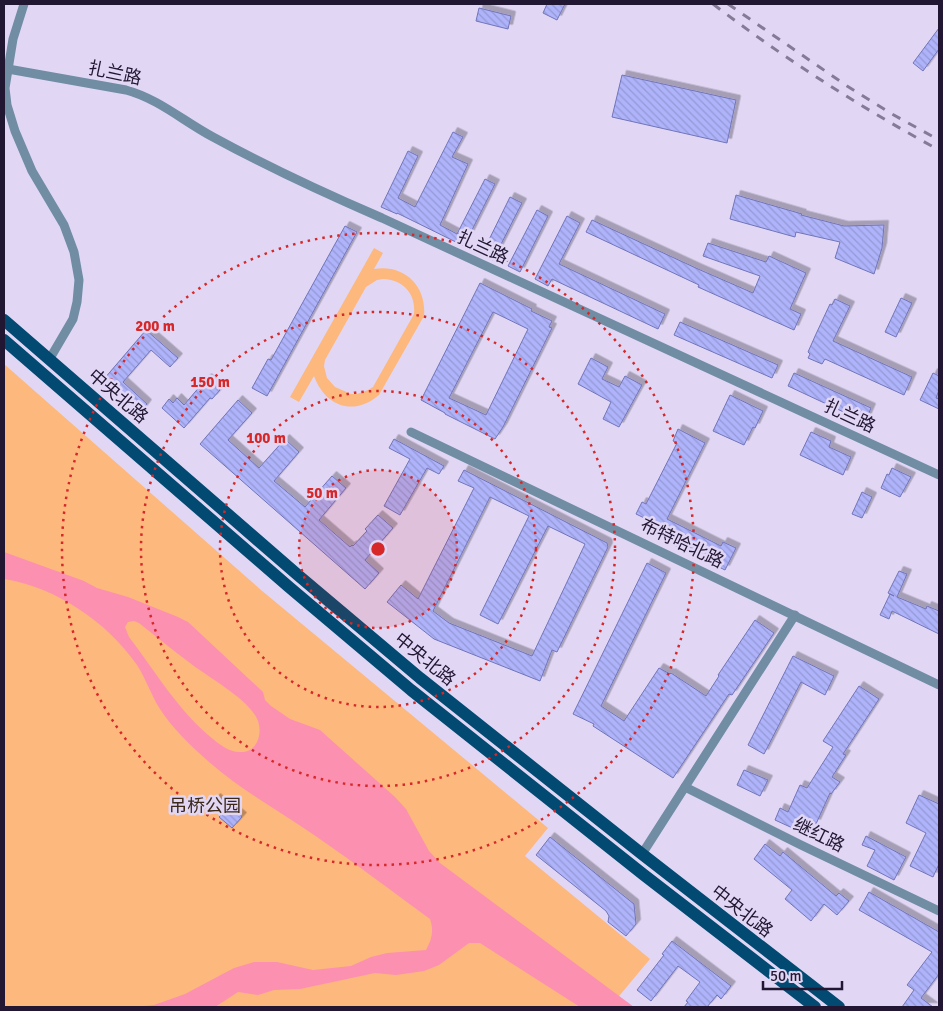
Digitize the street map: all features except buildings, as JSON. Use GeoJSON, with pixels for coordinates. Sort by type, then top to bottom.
{"type":"FeatureCollection","features":[{"type":"Feature","properties":{"kind":"main road","name":"中央北路"},"geometry":{"type":"LineString","coordinates":[[4,320],[364,631],[642,854],[839,1007]]}},
{"type":"Feature","properties":{"kind":"main road","name":"中央北路"},"geometry":{"type":"LineString","coordinates":[[4,340],[311,606],[404,684],[644,875],[814,1007]]}},
{"type":"Feature","properties":{"kind":"street"},"geometry":{"type":"LineString","coordinates":[[24,4],[13,38],[5,88],[10,118],[32,171],[64,225],[77,266],[79,291],[76,311],[69,327],[49,360]]}},
{"type":"Feature","properties":{"kind":"street","name":"扎兰路"},"geometry":{"type":"LineString","coordinates":[[8,69],[142,94],[217,139],[327,194],[939,475]]}},
{"type":"Feature","properties":{"kind":"street","name":"布特哈北路"},"geometry":{"type":"LineString","coordinates":[[411,432],[939,685]]}},
{"type":"Feature","properties":{"kind":"street"},"geometry":{"type":"LineString","coordinates":[[642,854],[795,615]]}},
{"type":"Feature","properties":{"kind":"street","name":"继红路"},"geometry":{"type":"LineString","coordinates":[[685,787],[939,911]]}},
{"type":"Feature","properties":{"kind":"green space"},"geometry":{"type":"Polygon","coordinates":[[[374,248],[383,253],[374,269],[385,268],[395,270],[411,279],[422,295],[424,316],[379,395],[359,406],[341,405],[325,395],[314,376],[299,402],[290,397],[374,248]],[[377,280],[366,287],[325,360],[324,366],[327,378],[335,387],[351,394],[357,394],[373,387],[414,314],[413,300],[407,289],[397,282],[377,280]]]}},
{"type":"Feature","properties":{"kind":"green space","name":"吊桥公园"},"geometry":{"type":"Polygon","coordinates":[[[4,364],[261,590],[548,828],[525,856],[650,959],[610,1007],[4,1007],[4,364]]]}},
{"type":"Feature","properties":{"kind":"shaded area"},"geometry":{"type":"Polygon","coordinates":[[[4,552],[84,581],[97,588],[128,597],[188,622],[263,692],[265,700],[271,706],[290,719],[320,730],[395,797],[406,809],[429,851],[440,863],[634,1007],[580,1007],[480,943],[469,943],[439,965],[424,971],[396,975],[375,973],[300,989],[274,990],[258,995],[238,992],[215,1007],[134,1007],[154,1005],[185,994],[234,968],[254,962],[277,962],[313,970],[351,966],[371,957],[387,953],[426,950],[432,935],[430,919],[331,847],[248,792],[208,761],[170,723],[157,704],[137,665],[125,649],[95,621],[61,598],[23,583],[4,579],[4,552]],[[134,621],[128,622],[125,627],[129,637],[178,704],[219,744],[233,751],[241,752],[252,748],[256,744],[260,732],[258,720],[250,708],[134,621]]]}},
{"type":"Feature","properties":{"kind":"railway"},"geometry":{"type":"LineString","coordinates":[[713,4],[823,81],[880,117],[939,150]]}},
{"type":"Feature","properties":{"kind":"railway"},"geometry":{"type":"LineString","coordinates":[[728,4],[847,86],[939,140]]}}]}
